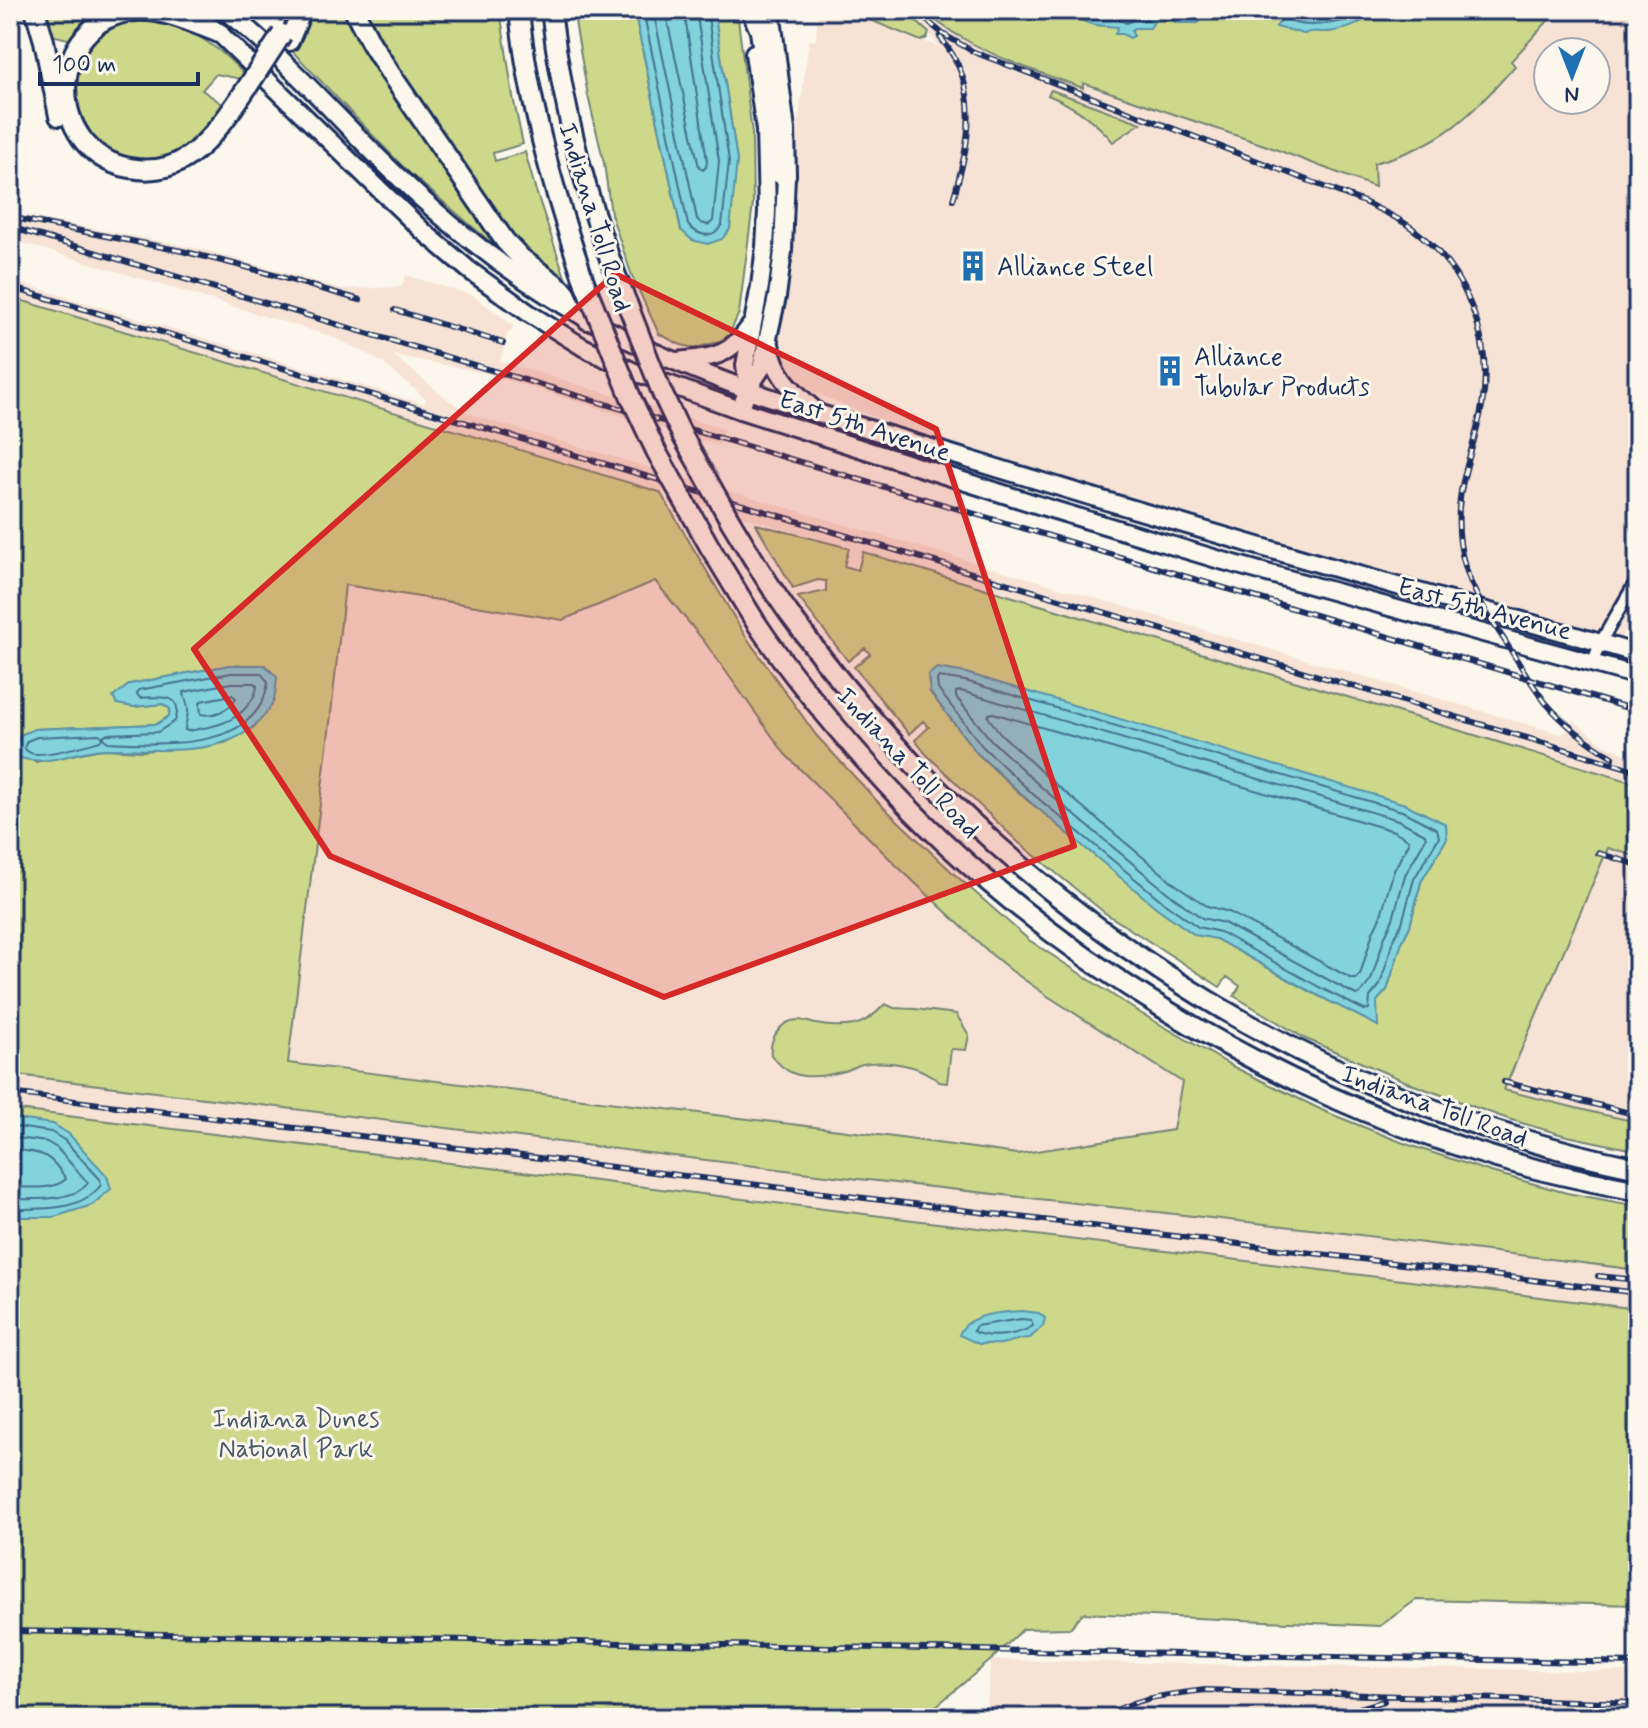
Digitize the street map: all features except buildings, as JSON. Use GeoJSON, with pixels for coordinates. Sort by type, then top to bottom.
{"type":"FeatureCollection","features":[{"type":"Feature","properties":{"kind":"highway"},"geometry":{"type":"LineString","coordinates":[[35,10],[44,41],[55,106],[68,138],[78,153],[91,164],[110,175],[143,182],[178,175],[205,158],[220,141],[302,10]]}},
{"type":"Feature","properties":{"kind":"highway"},"geometry":{"type":"LineString","coordinates":[[285,38],[292,10]]}},
{"type":"Feature","properties":{"kind":"highway"},"geometry":{"type":"LineString","coordinates":[[354,10],[390,73],[505,241],[521,258],[562,289],[588,320]]}},
{"type":"Feature","properties":{"kind":"highway","name":"Indiana Toll Road"},"geometry":{"type":"LineString","coordinates":[[519,10],[544,150],[563,218],[585,284],[650,439],[756,622],[794,675],[869,765],[915,813],[1018,906],[1077,952],[1216,1038],[1283,1075],[1372,1114],[1460,1146],[1531,1167],[1638,1191]]}},
{"type":"Feature","properties":{"kind":"highway"},"geometry":{"type":"LineString","coordinates":[[780,84],[784,58],[782,10]]}},
{"type":"Feature","properties":{"kind":"highway"},"geometry":{"type":"LineString","coordinates":[[219,33],[155,12],[135,11],[101,22],[86,35],[74,52],[68,69],[66,104],[78,133],[98,155],[112,163],[142,170],[164,167],[186,158],[205,142],[252,90]]}},
{"type":"Feature","properties":{"kind":"highway"},"geometry":{"type":"LineString","coordinates":[[757,11],[780,84],[786,175],[778,172],[775,165],[773,122],[757,11]]}},
{"type":"Feature","properties":{"kind":"highway","name":"Indiana Toll Road"},"geometry":{"type":"LineString","coordinates":[[552,14],[562,84],[606,251],[683,437],[731,522],[792,618],[829,668],[934,787],[1038,882],[1092,924],[1213,1003],[1290,1046],[1378,1087],[1464,1121],[1537,1144],[1638,1168]]}},
{"type":"Feature","properties":{"kind":"main road","name":"East 5th Avenue"},"geometry":{"type":"LineString","coordinates":[[189,10],[219,33],[424,232],[530,314],[583,347],[632,371],[740,410],[1051,509],[1220,560],[1638,676]]}},
{"type":"Feature","properties":{"kind":"main road","name":"East 5th Avenue"},"geometry":{"type":"LineString","coordinates":[[225,10],[257,36],[393,172],[442,216],[510,269],[588,320],[676,361],[818,413],[1072,491],[1638,654]]}},
{"type":"Feature","properties":{"kind":"main road"},"geometry":{"type":"LineString","coordinates":[[748,389],[745,365],[765,247],[767,211],[757,11]]}},
{"type":"Feature","properties":{"kind":"main road"},"geometry":{"type":"LineString","coordinates":[[740,410],[748,389],[761,369],[777,297],[783,251],[786,175]]}},
{"type":"Feature","properties":{"kind":"main road"},"geometry":{"type":"LineString","coordinates":[[676,361],[713,357],[725,352],[741,339],[754,320]]}},
{"type":"Feature","properties":{"kind":"main road"},"geometry":{"type":"LineString","coordinates":[[768,338],[778,373],[818,413]]}},
{"type":"Feature","properties":{"kind":"street"},"geometry":{"type":"LineString","coordinates":[[1593,662],[1600,643],[1638,578]]}},
{"type":"Feature","properties":{"kind":"highlighted area"},"geometry":{"type":"Polygon","coordinates":[[[615,274],[936,429],[1074,846],[664,997],[330,856],[194,649],[615,274]]]}},
{"type":"Feature","properties":{"kind":"shaded area"},"geometry":{"type":"Polygon","coordinates":[[[818,10],[846,10],[939,47],[904,10],[922,10],[968,41],[1374,186],[1374,163],[1419,148],[1456,126],[1481,104],[1515,66],[1510,61],[1532,38],[1532,116],[1612,116],[1612,36],[1534,36],[1558,10],[1638,10],[1638,606],[1620,640],[928,437],[808,390],[789,377],[779,359],[777,334],[791,277],[797,210],[796,139],[809,41],[816,40],[818,10]]]}},
{"type":"Feature","properties":{"kind":"shaded area"},"geometry":{"type":"Polygon","coordinates":[[[10,213],[201,249],[342,289],[402,287],[406,275],[472,295],[514,326],[507,335],[500,361],[724,429],[719,446],[485,373],[393,355],[469,413],[1563,735],[1573,720],[1602,743],[1638,760],[1638,784],[864,552],[858,570],[843,566],[848,548],[10,297],[10,280],[424,404],[426,399],[384,364],[330,336],[10,239],[10,213]]]}},
{"type":"Feature","properties":{"kind":"shaded area"},"geometry":{"type":"Polygon","coordinates":[[[655,581],[897,866],[1012,971],[1183,1081],[1174,1130],[1017,1154],[287,1062],[345,584],[563,620],[655,581]]]}},
{"type":"Feature","properties":{"kind":"shaded area"},"geometry":{"type":"Polygon","coordinates":[[[1608,848],[1638,857],[1638,1122],[1503,1090],[1608,848]]]}},
{"type":"Feature","properties":{"kind":"shaded area"},"geometry":{"type":"Polygon","coordinates":[[[10,1074],[859,1179],[1329,1231],[1638,1270],[1638,1309],[10,1109],[10,1074]]]}},
{"type":"Feature","properties":{"kind":"shaded area"},"geometry":{"type":"Polygon","coordinates":[[[991,1660],[1638,1672],[1638,1718],[980,1718],[986,1714],[991,1660]]]}},
{"type":"Feature","properties":{"kind":"green space"},"geometry":{"type":"Polygon","coordinates":[[[44,10],[108,10],[88,23],[72,40],[51,35],[44,10]]]}},
{"type":"Feature","properties":{"kind":"green space"},"geometry":{"type":"Polygon","coordinates":[[[312,10],[346,10],[499,245],[494,245],[406,170],[293,52],[303,37],[312,10]]]}},
{"type":"Feature","properties":{"kind":"green space"},"geometry":{"type":"Polygon","coordinates":[[[364,10],[469,10],[470,13],[500,10],[523,144],[493,153],[495,161],[525,152],[566,280],[535,260],[505,226],[400,72],[364,10]]]}},
{"type":"Feature","properties":{"kind":"green space"},"geometry":{"type":"Polygon","coordinates":[[[573,10],[634,10],[681,230],[737,161],[714,10],[737,10],[752,134],[753,204],[739,313],[729,335],[718,342],[695,348],[659,334],[632,276],[611,214],[604,163],[573,10]]]}},
{"type":"Feature","properties":{"kind":"green space"},"geometry":{"type":"Polygon","coordinates":[[[846,10],[904,10],[929,33],[921,41],[846,10]]]}},
{"type":"Feature","properties":{"kind":"green space"},"geometry":{"type":"Polygon","coordinates":[[[922,10],[1072,10],[1073,14],[1131,30],[1159,14],[1178,23],[1197,23],[1212,10],[1269,15],[1284,18],[1277,26],[1329,32],[1373,10],[1558,10],[1511,61],[1515,66],[1453,127],[1419,147],[1374,163],[1375,187],[1267,146],[1083,83],[1083,88],[1020,65],[988,52],[922,10]]]}},
{"type":"Feature","properties":{"kind":"green space"},"geometry":{"type":"Polygon","coordinates":[[[154,17],[191,31],[220,51],[245,74],[241,79],[216,74],[202,90],[224,105],[189,146],[167,157],[148,160],[124,158],[105,150],[91,137],[81,119],[73,91],[83,55],[97,35],[120,22],[154,17]]]}},
{"type":"Feature","properties":{"kind":"green space"},"geometry":{"type":"Polygon","coordinates":[[[1051,90],[1141,123],[1113,142],[1084,114],[1048,95],[1051,90]]]}},
{"type":"Feature","properties":{"kind":"green space"},"geometry":{"type":"Polygon","coordinates":[[[10,297],[660,492],[744,634],[816,735],[877,801],[1029,940],[1137,1011],[1234,1067],[1326,1112],[1406,1144],[1491,1172],[1567,1193],[1638,1206],[1638,1270],[1328,1231],[859,1179],[10,1074],[10,297]],[[655,581],[563,620],[345,585],[288,1063],[1017,1154],[1173,1130],[1182,1082],[1012,971],[897,866],[785,754],[704,641],[655,581]],[[230,665],[130,684],[133,707],[163,704],[170,709],[169,716],[157,724],[34,729],[35,762],[102,749],[143,751],[225,743],[254,727],[274,700],[230,665]]]}},
{"type":"Feature","properties":{"kind":"green space"},"geometry":{"type":"Polygon","coordinates":[[[756,524],[849,548],[844,566],[858,570],[863,552],[1638,784],[1638,857],[1608,848],[1504,1090],[1638,1122],[1638,1151],[1508,1119],[1414,1085],[1306,1039],[1234,996],[1240,986],[1227,977],[1220,987],[1105,913],[1018,842],[926,754],[915,740],[929,727],[923,721],[909,734],[854,667],[870,654],[865,648],[848,661],[798,597],[826,591],[826,581],[818,580],[793,588],[756,524]],[[930,692],[977,753],[1028,801],[1216,939],[1315,994],[1377,1001],[1387,990],[1410,926],[1421,882],[1447,838],[930,692]]]}},
{"type":"Feature","properties":{"kind":"green space"},"geometry":{"type":"Polygon","coordinates":[[[885,1004],[894,1008],[956,1014],[969,1035],[966,1050],[951,1049],[947,1083],[939,1082],[913,1067],[882,1063],[862,1064],[826,1075],[801,1075],[784,1068],[771,1055],[774,1037],[786,1023],[798,1020],[830,1026],[854,1025],[871,1017],[885,1004]]]}},
{"type":"Feature","properties":{"kind":"green space","name":"Indiana Dunes National Park"},"geometry":{"type":"Polygon","coordinates":[[[10,1109],[1638,1309],[1638,1605],[1416,1600],[1380,1626],[1083,1613],[1070,1628],[1023,1629],[922,1718],[10,1718],[10,1109]]]}},
{"type":"Feature","properties":{"kind":"water"},"geometry":{"type":"Polygon","coordinates":[[[634,10],[714,10],[737,161],[730,229],[722,239],[708,244],[692,240],[681,230],[634,10]]]}},
{"type":"Feature","properties":{"kind":"water"},"geometry":{"type":"Polygon","coordinates":[[[1072,10],[1212,10],[1198,23],[1178,23],[1159,14],[1150,28],[1131,30],[1134,36],[1130,38],[1115,34],[1118,27],[1081,20],[1072,10]]]}},
{"type":"Feature","properties":{"kind":"water"},"geometry":{"type":"Polygon","coordinates":[[[1217,10],[1315,10],[1339,13],[1373,10],[1352,27],[1304,34],[1276,27],[1283,18],[1217,10]]]}},
{"type":"Feature","properties":{"kind":"water"},"geometry":{"type":"Polygon","coordinates":[[[230,665],[265,665],[277,677],[276,690],[273,702],[259,721],[241,735],[221,743],[174,750],[94,750],[42,761],[20,758],[15,748],[20,735],[34,729],[157,724],[169,716],[170,709],[163,704],[133,707],[117,704],[113,697],[130,684],[230,665]]]}},
{"type":"Feature","properties":{"kind":"water"},"geometry":{"type":"Polygon","coordinates":[[[937,668],[966,673],[1405,804],[1446,824],[1447,838],[1421,882],[1410,926],[1387,990],[1377,1001],[1378,1026],[1216,939],[1195,935],[1157,908],[1029,801],[977,753],[930,692],[928,675],[937,668]]]}},
{"type":"Feature","properties":{"kind":"water"},"geometry":{"type":"Polygon","coordinates":[[[10,1118],[53,1124],[69,1134],[107,1176],[111,1189],[92,1205],[54,1217],[10,1217],[10,1118]]]}},
{"type":"Feature","properties":{"kind":"water"},"geometry":{"type":"Polygon","coordinates":[[[1021,1311],[1039,1313],[1045,1318],[1043,1326],[1030,1338],[1001,1344],[979,1344],[959,1335],[969,1322],[977,1318],[1021,1311]]]}},
{"type":"Feature","properties":{"kind":"railway"},"geometry":{"type":"LineString","coordinates":[[914,10],[943,34],[974,52],[1364,202],[1406,224],[1431,244],[1461,284],[1472,307],[1484,356],[1482,406],[1459,505],[1460,543],[1466,570],[1483,606],[1545,702],[1577,732],[1613,757]]}},
{"type":"Feature","properties":{"kind":"railway"},"geometry":{"type":"LineString","coordinates":[[940,37],[954,56],[962,76],[969,116],[964,158],[953,200]]}},
{"type":"Feature","properties":{"kind":"railway"},"geometry":{"type":"LineString","coordinates":[[14,218],[182,251],[360,300]]}},
{"type":"Feature","properties":{"kind":"railway"},"geometry":{"type":"LineString","coordinates":[[10,227],[1638,711]]}},
{"type":"Feature","properties":{"kind":"railway"},"geometry":{"type":"LineString","coordinates":[[10,287],[1638,771]]}},
{"type":"Feature","properties":{"kind":"railway"},"geometry":{"type":"LineString","coordinates":[[395,310],[503,343]]}},
{"type":"Feature","properties":{"kind":"railway"},"geometry":{"type":"LineString","coordinates":[[1598,853],[1638,865]]}},
{"type":"Feature","properties":{"kind":"railway"},"geometry":{"type":"LineString","coordinates":[[1504,1082],[1638,1115]]}},
{"type":"Feature","properties":{"kind":"railway"},"geometry":{"type":"LineString","coordinates":[[10,1093],[1638,1293]]}},
{"type":"Feature","properties":{"kind":"railway"},"geometry":{"type":"LineString","coordinates":[[1598,1276],[1638,1280]]}},
{"type":"Feature","properties":{"kind":"railway"},"geometry":{"type":"LineString","coordinates":[[10,1631],[1638,1663]]}},
{"type":"Feature","properties":{"kind":"railway"},"geometry":{"type":"LineString","coordinates":[[1102,1718],[1139,1701],[1205,1690],[1638,1703]]}},
{"type":"Feature","properties":{"kind":"railway"},"geometry":{"type":"LineString","coordinates":[[1340,1718],[1384,1701]]}},
{"type":"Feature","properties":{"kind":"place","name":"Alliance Steel"},"geometry":{"type":"Point","coordinates":[973,266]}},
{"type":"Feature","properties":{"kind":"place","name":"Alliance Tubular Products"},"geometry":{"type":"Point","coordinates":[1170,371]}}]}
